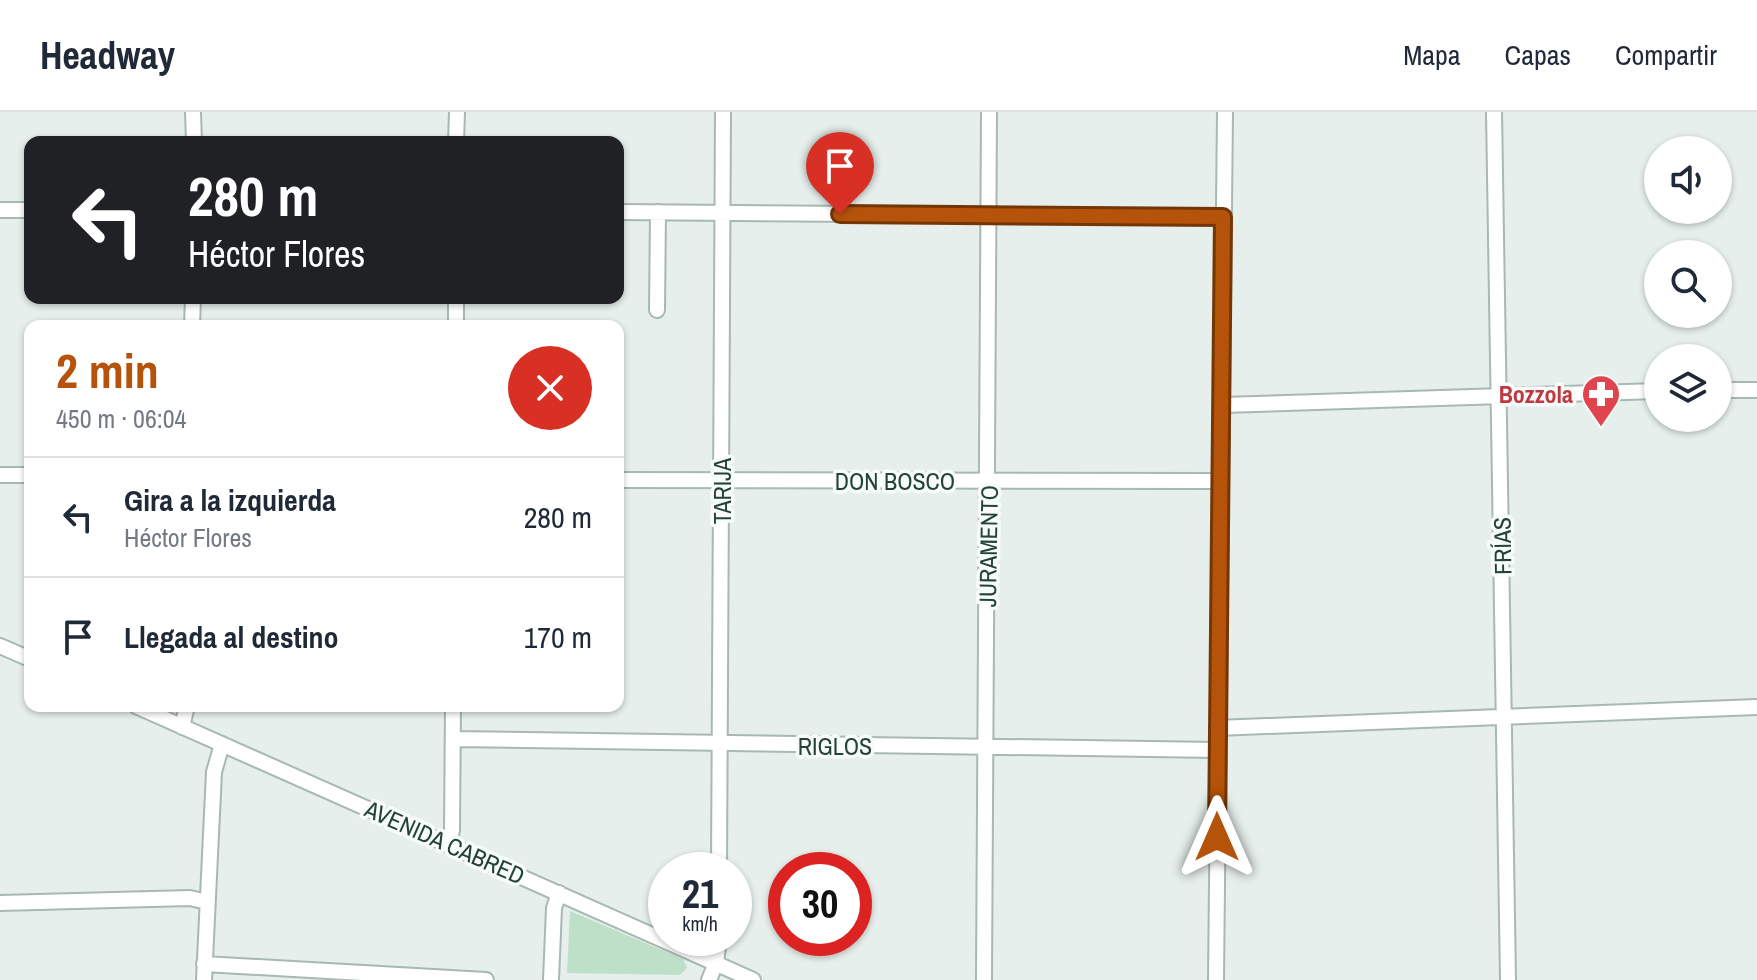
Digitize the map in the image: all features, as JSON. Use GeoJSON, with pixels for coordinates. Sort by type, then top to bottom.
{"type":"FeatureCollection","features":[{"type":"Feature","properties":{"kind":"street"},"geometry":{"type":"LineString","coordinates":[[193,112],[194,136]]}},
{"type":"Feature","properties":{"kind":"street"},"geometry":{"type":"LineString","coordinates":[[456,136],[457,112]]}},
{"type":"Feature","properties":{"kind":"street","name":"TARIJA"},"geometry":{"type":"LineString","coordinates":[[719,852],[723,112]]}},
{"type":"Feature","properties":{"kind":"street","name":"JURAMENTO"},"geometry":{"type":"LineString","coordinates":[[984,980],[989,112]]}},
{"type":"Feature","properties":{"kind":"street"},"geometry":{"type":"LineString","coordinates":[[1216,980],[1225,112]]}},
{"type":"Feature","properties":{"kind":"street","name":"FRÍAS"},"geometry":{"type":"LineString","coordinates":[[1494,112],[1508,980]]}},
{"type":"Feature","properties":{"kind":"street"},"geometry":{"type":"LineString","coordinates":[[0,210],[24,210]]}},
{"type":"Feature","properties":{"kind":"street"},"geometry":{"type":"LineString","coordinates":[[624,212],[1223,217]]}},
{"type":"Feature","properties":{"kind":"street"},"geometry":{"type":"LineString","coordinates":[[657,310],[658,212]]}},
{"type":"Feature","properties":{"kind":"street"},"geometry":{"type":"LineString","coordinates":[[1732,390],[1757,390]]}},
{"type":"Feature","properties":{"kind":"street"},"geometry":{"type":"LineString","coordinates":[[1223,405],[1644,391]]}},
{"type":"Feature","properties":{"kind":"street"},"geometry":{"type":"LineString","coordinates":[[0,475],[24,475]]}},
{"type":"Feature","properties":{"kind":"street","name":"DON BOSCO"},"geometry":{"type":"LineString","coordinates":[[624,480],[1220,481]]}},
{"type":"Feature","properties":{"kind":"street"},"geometry":{"type":"LineString","coordinates":[[0,646],[24,656]]}},
{"type":"Feature","properties":{"kind":"street"},"geometry":{"type":"LineString","coordinates":[[1217,728],[1757,707]]}},
{"type":"Feature","properties":{"kind":"street","name":"AVENIDA CABRED"},"geometry":{"type":"LineString","coordinates":[[149,712],[753,980]]}},
{"type":"Feature","properties":{"kind":"street"},"geometry":{"type":"LineString","coordinates":[[182,727],[186,712]]}},
{"type":"Feature","properties":{"kind":"street"},"geometry":{"type":"LineString","coordinates":[[449,844],[452,830],[453,712]]}},
{"type":"Feature","properties":{"kind":"street","name":"RIGLOS"},"geometry":{"type":"LineString","coordinates":[[453,739],[1217,750]]}},
{"type":"Feature","properties":{"kind":"street"},"geometry":{"type":"LineString","coordinates":[[204,980],[214,772],[222,744]]}},
{"type":"Feature","properties":{"kind":"street"},"geometry":{"type":"LineString","coordinates":[[551,980],[554,908],[559,893]]}},
{"type":"Feature","properties":{"kind":"street"},"geometry":{"type":"LineString","coordinates":[[0,903],[190,898],[207,902]]}},
{"type":"Feature","properties":{"kind":"street"},"geometry":{"type":"LineString","coordinates":[[709,980],[717,956]]}},
{"type":"Feature","properties":{"kind":"street"},"geometry":{"type":"LineString","coordinates":[[204,964],[486,980]]}},
{"type":"Feature","properties":{"kind":"green space"},"geometry":{"type":"Polygon","coordinates":[[[570,911],[648,944],[648,956],[683,959],[687,968],[680,975],[567,973],[570,911]]]}},
{"type":"Feature","properties":{"kind":"place","name":"Bozzola"},"geometry":{"type":"Point","coordinates":[1601,428]}},
{"type":"Feature","properties":{"kind":"route"},"geometry":{"type":"LineString","coordinates":[[840,214],[1223,217],[1217,837]]}}]}
